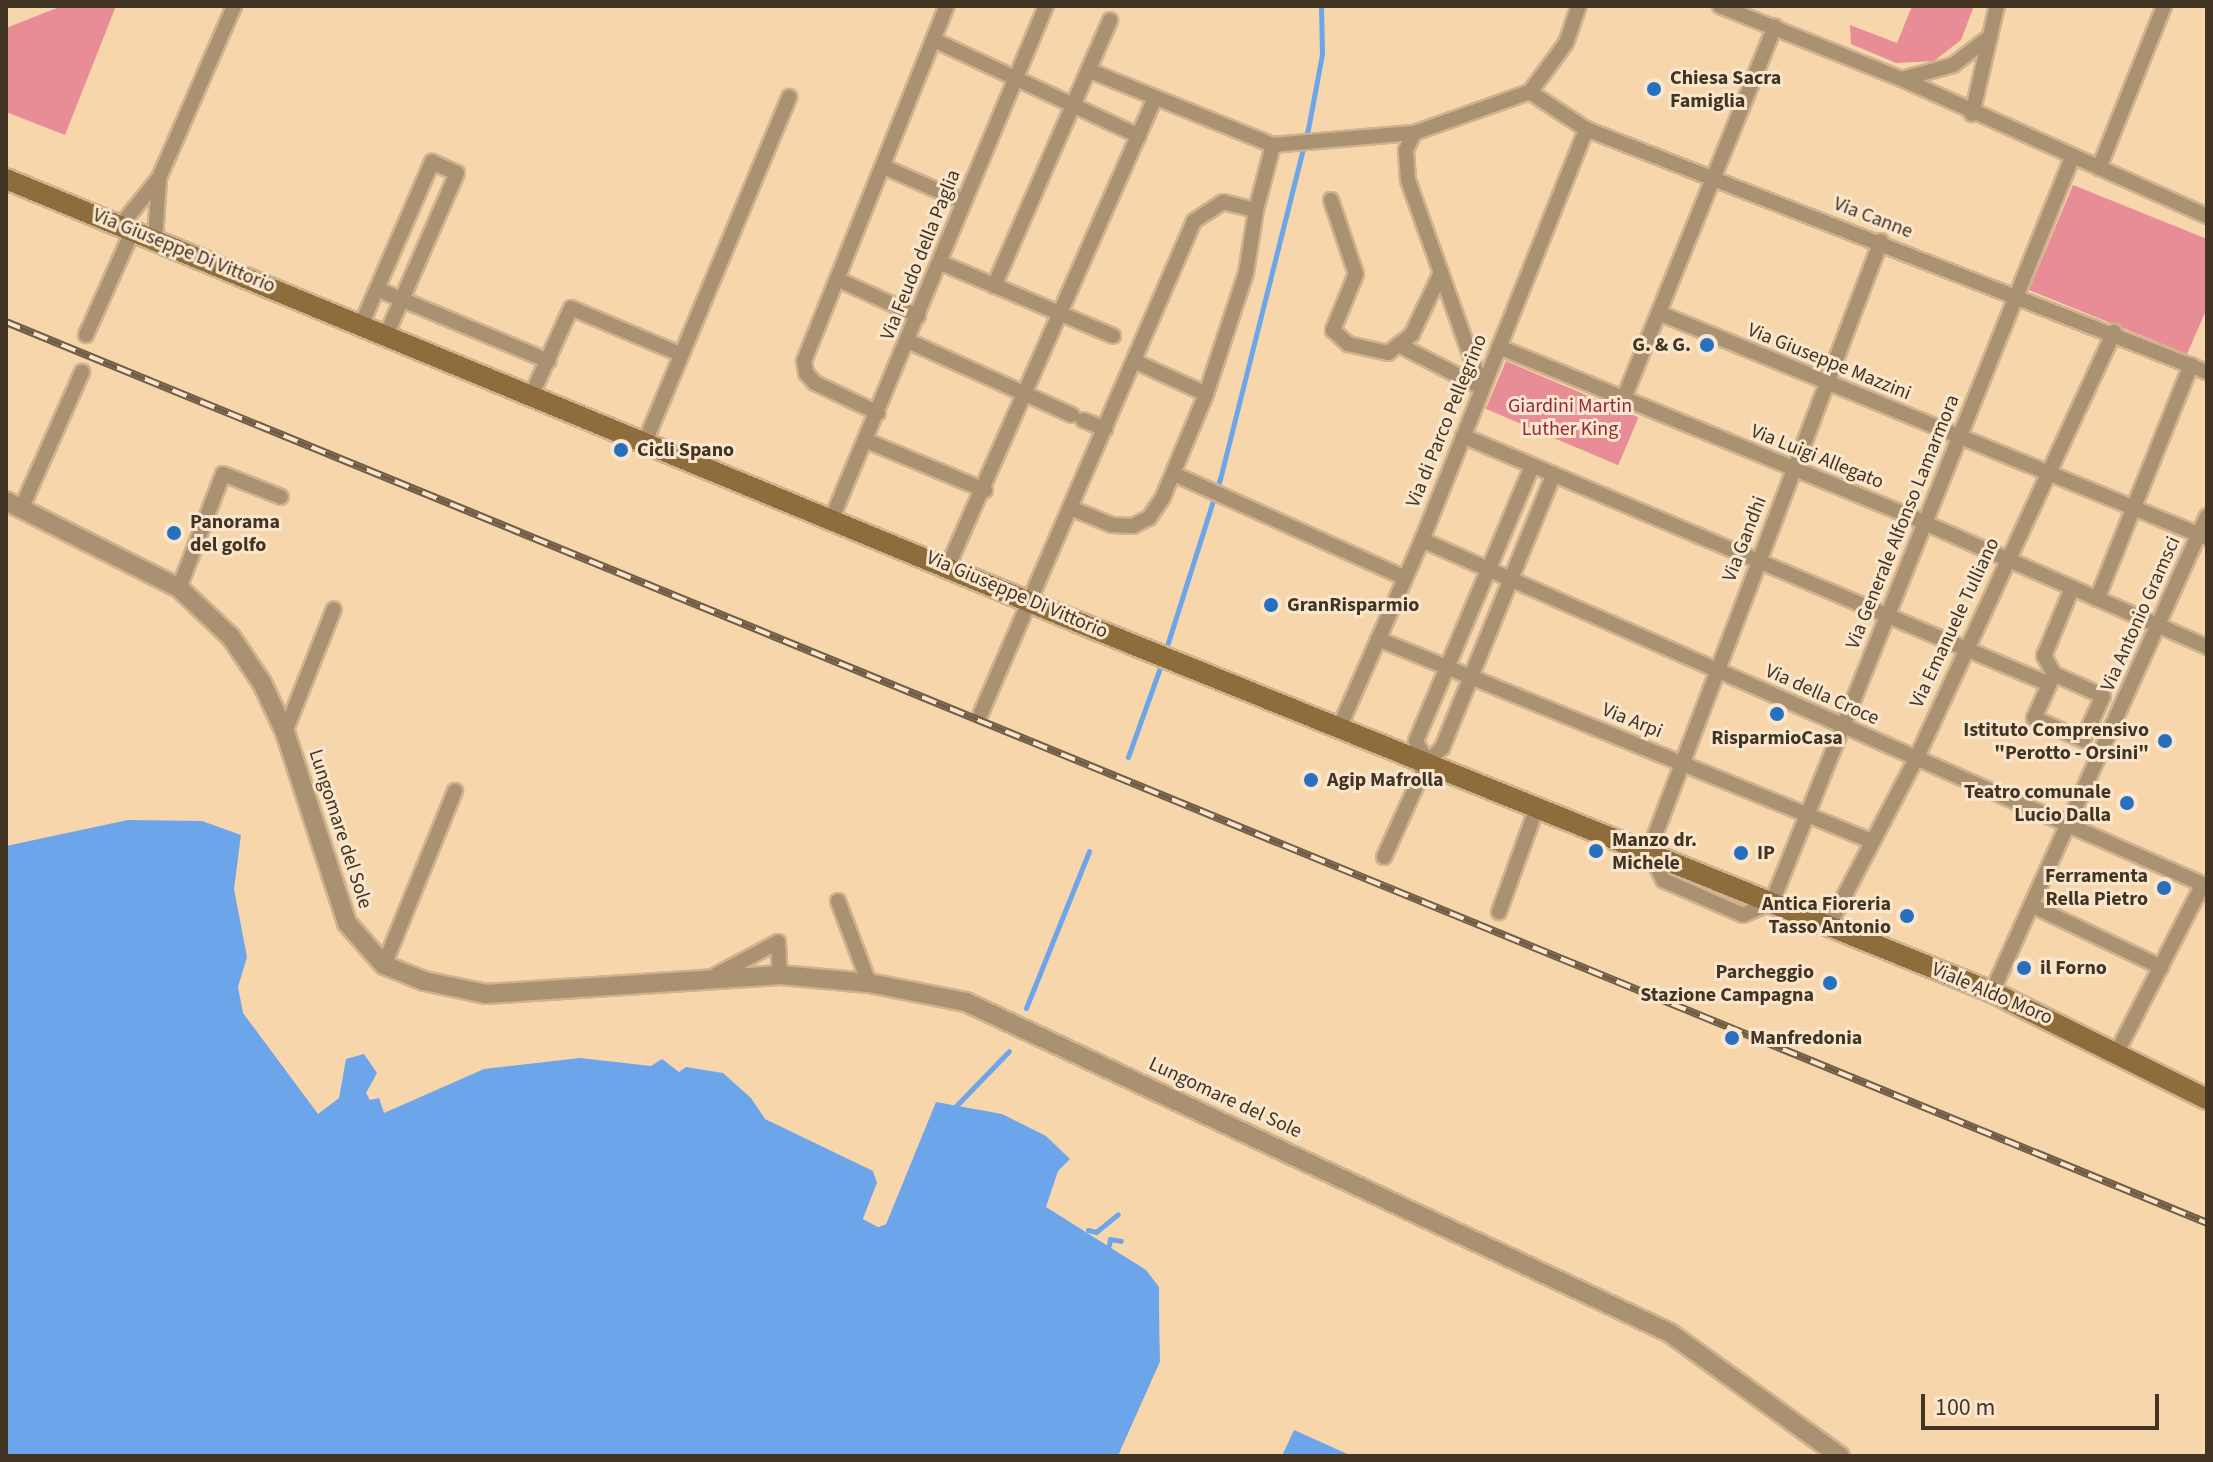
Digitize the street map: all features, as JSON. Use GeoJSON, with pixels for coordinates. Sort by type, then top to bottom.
{"type":"FeatureCollection","features":[{"type":"Feature","properties":{"kind":"main road","name":"Via Giuseppe Di Vittorio"},"geometry":{"type":"LineString","coordinates":[[6,179],[387,333],[1102,632],[1772,902]]}},
{"type":"Feature","properties":{"kind":"main road","name":"Viale Aldo Moro"},"geometry":{"type":"LineString","coordinates":[[1772,902],[1992,992],[2118,1050],[2207,1099]]}},
{"type":"Feature","properties":{"kind":"street"},"geometry":{"type":"LineString","coordinates":[[86,335],[127,228],[159,178],[234,6]]}},
{"type":"Feature","properties":{"kind":"street"},"geometry":{"type":"LineString","coordinates":[[878,413],[806,373],[804,361],[936,41],[947,6]]}},
{"type":"Feature","properties":{"kind":"street","name":"Via Feudo della Paglia"},"geometry":{"type":"LineString","coordinates":[[832,518],[867,441],[1046,6]]}},
{"type":"Feature","properties":{"kind":"street"},"geometry":{"type":"LineString","coordinates":[[1088,70],[1154,100],[1273,145],[1414,133],[1530,92],[1566,43],[1579,6]]}},
{"type":"Feature","properties":{"kind":"street"},"geometry":{"type":"LineString","coordinates":[[1720,6],[1902,79],[1972,114],[2207,216]]}},
{"type":"Feature","properties":{"kind":"street"},"geometry":{"type":"LineString","coordinates":[[1972,114],[1997,6]]}},
{"type":"Feature","properties":{"kind":"street"},"geometry":{"type":"LineString","coordinates":[[2099,168],[2164,6]]}},
{"type":"Feature","properties":{"kind":"street"},"geometry":{"type":"LineString","coordinates":[[994,286],[1110,20]]}},
{"type":"Feature","properties":{"kind":"street"},"geometry":{"type":"LineString","coordinates":[[1624,398],[1775,27]]}},
{"type":"Feature","properties":{"kind":"street"},"geometry":{"type":"LineString","coordinates":[[1902,79],[1953,65],[1987,39]]}},
{"type":"Feature","properties":{"kind":"street"},"geometry":{"type":"LineString","coordinates":[[936,41],[1076,103],[1139,136]]}},
{"type":"Feature","properties":{"kind":"street","name":"Via Canne"},"geometry":{"type":"LineString","coordinates":[[1530,92],[1586,129],[2114,332],[2207,372]]}},
{"type":"Feature","properties":{"kind":"street"},"geometry":{"type":"LineString","coordinates":[[645,442],[789,97]]}},
{"type":"Feature","properties":{"kind":"street"},"geometry":{"type":"LineString","coordinates":[[948,566],[985,490],[1154,100]]}},
{"type":"Feature","properties":{"kind":"street","name":"Via di Parco Pellegrino"},"geometry":{"type":"LineString","coordinates":[[1340,726],[1422,540],[1586,129]]}},
{"type":"Feature","properties":{"kind":"street"},"geometry":{"type":"LineString","coordinates":[[1414,133],[1406,150],[1408,180],[1482,388]]}},
{"type":"Feature","properties":{"kind":"street"},"geometry":{"type":"LineString","coordinates":[[1073,509],[1112,525],[1133,526],[1149,518],[1174,474],[1206,394],[1246,273],[1256,210],[1273,145]]}},
{"type":"Feature","properties":{"kind":"street","name":"Via Generale Alfonso Lamarmora"},"geometry":{"type":"LineString","coordinates":[[1772,902],[2072,158]]}},
{"type":"Feature","properties":{"kind":"street"},"geometry":{"type":"LineString","coordinates":[[362,323],[432,162],[457,173],[387,333]]}},
{"type":"Feature","properties":{"kind":"street"},"geometry":{"type":"LineString","coordinates":[[884,167],[964,202]]}},
{"type":"Feature","properties":{"kind":"street"},"geometry":{"type":"LineString","coordinates":[[155,239],[159,178]]}},
{"type":"Feature","properties":{"kind":"street"},"geometry":{"type":"LineString","coordinates":[[1331,200],[1356,274],[1333,330],[1348,344],[1388,353],[1399,345],[1412,334],[1441,273]]}},
{"type":"Feature","properties":{"kind":"street"},"geometry":{"type":"LineString","coordinates":[[981,713],[1033,602],[1194,221],[1223,202],[1256,210]]}},
{"type":"Feature","properties":{"kind":"street","name":"Via Gandhi"},"geometry":{"type":"LineString","coordinates":[[1649,851],[1825,381],[1881,241]]}},
{"type":"Feature","properties":{"kind":"street"},"geometry":{"type":"LineString","coordinates":[[939,262],[1113,336]]}},
{"type":"Feature","properties":{"kind":"street"},"geometry":{"type":"LineString","coordinates":[[839,280],[918,316]]}},
{"type":"Feature","properties":{"kind":"street"},"geometry":{"type":"LineString","coordinates":[[377,289],[548,361]]}},
{"type":"Feature","properties":{"kind":"street"},"geometry":{"type":"LineString","coordinates":[[532,394],[571,308],[680,354]]}},
{"type":"Feature","properties":{"kind":"street","name":"Via Giuseppe Mazzini"},"geometry":{"type":"LineString","coordinates":[[1659,313],[2203,536]]}},
{"type":"Feature","properties":{"kind":"street","name":"Via Emanuele Tulliano"},"geometry":{"type":"LineString","coordinates":[[1828,927],[1916,759],[1965,647],[2114,332]]}},
{"type":"Feature","properties":{"kind":"street"},"geometry":{"type":"LineString","coordinates":[[908,341],[1105,429]]}},
{"type":"Feature","properties":{"kind":"street"},"geometry":{"type":"LineString","coordinates":[[1399,345],[1482,388]]}},
{"type":"Feature","properties":{"kind":"street","name":"Via Luigi Allegato"},"geometry":{"type":"LineString","coordinates":[[1499,347],[1925,523],[2207,647]]}},
{"type":"Feature","properties":{"kind":"street"},"geometry":{"type":"LineString","coordinates":[[1134,361],[1206,394]]}},
{"type":"Feature","properties":{"kind":"street"},"geometry":{"type":"LineString","coordinates":[[2097,599],[2191,365]]}},
{"type":"Feature","properties":{"kind":"street"},"geometry":{"type":"LineString","coordinates":[[14,504],[82,372]]}},
{"type":"Feature","properties":{"kind":"street"},"geometry":{"type":"LineString","coordinates":[[1463,436],[1965,647],[2051,679],[2103,696],[2083,740],[2034,718],[2051,679],[2044,656],[2072,588]]}},
{"type":"Feature","properties":{"kind":"street"},"geometry":{"type":"LineString","coordinates":[[867,441],[985,490]]}},
{"type":"Feature","properties":{"kind":"street"},"geometry":{"type":"LineString","coordinates":[[1427,762],[1416,741],[1532,466]]}},
{"type":"Feature","properties":{"kind":"street"},"geometry":{"type":"LineString","coordinates":[[179,588],[223,474],[281,497]]}},
{"type":"Feature","properties":{"kind":"street"},"geometry":{"type":"LineString","coordinates":[[1174,474],[1226,501],[1405,578]]}},
{"type":"Feature","properties":{"kind":"street"},"geometry":{"type":"LineString","coordinates":[[1384,857],[1427,762],[1442,748],[1554,474]]}},
{"type":"Feature","properties":{"kind":"street","name":"Lungomare del Sole"},"geometry":{"type":"LineString","coordinates":[[14,504],[179,588],[231,637],[262,683],[285,732],[347,923],[384,965],[424,981],[486,994],[716,975],[780,975],[869,983],[966,1002],[1002,1016],[1688,1343],[1840,1456]]}},
{"type":"Feature","properties":{"kind":"street","name":"Via Antonio Gramsci"},"geometry":{"type":"LineString","coordinates":[[1992,992],[2203,536],[2207,516]]}},
{"type":"Feature","properties":{"kind":"street","name":"Via della Croce"},"geometry":{"type":"LineString","coordinates":[[1422,540],[2067,827],[2205,885]]}},
{"type":"Feature","properties":{"kind":"street"},"geometry":{"type":"LineString","coordinates":[[285,732],[334,609]]}},
{"type":"Feature","properties":{"kind":"street","name":"Via Arpi"},"geometry":{"type":"LineString","coordinates":[[1378,639],[1871,841]]}},
{"type":"Feature","properties":{"kind":"street"},"geometry":{"type":"LineString","coordinates":[[384,965],[455,791]]}},
{"type":"Feature","properties":{"kind":"street"},"geometry":{"type":"LineString","coordinates":[[1499,912],[1537,807]]}},
{"type":"Feature","properties":{"kind":"street"},"geometry":{"type":"LineString","coordinates":[[2118,1050],[2205,885]]}},
{"type":"Feature","properties":{"kind":"street"},"geometry":{"type":"LineString","coordinates":[[838,901],[869,983]]}},
{"type":"Feature","properties":{"kind":"street"},"geometry":{"type":"LineString","coordinates":[[2033,906],[2161,967]]}},
{"type":"Feature","properties":{"kind":"street","name":"Lungomare del Sole"},"geometry":{"type":"LineString","coordinates":[[716,975],[778,942],[780,975]]}},
{"type":"Feature","properties":{"kind":"green space"},"geometry":{"type":"Polygon","coordinates":[[[62,6],[116,6],[65,135],[6,112],[6,28],[62,6]]]}},
{"type":"Feature","properties":{"kind":"green space"},"geometry":{"type":"Polygon","coordinates":[[[1912,6],[1974,6],[1961,40],[1934,61],[1896,63],[1851,44],[1850,25],[1897,43],[1912,6]]]}},
{"type":"Feature","properties":{"kind":"green space"},"geometry":{"type":"Polygon","coordinates":[[[2073,185],[2207,239],[2207,308],[2187,354],[2029,290],[2073,185]]]}},
{"type":"Feature","properties":{"kind":"green space","name":"Giardini Martin Luther King"},"geometry":{"type":"Polygon","coordinates":[[[1506,361],[1639,417],[1618,465],[1486,409],[1506,361]]]}},
{"type":"Feature","properties":{"kind":"water"},"geometry":{"type":"Polygon","coordinates":[[[128,820],[202,821],[241,835],[234,889],[247,957],[238,987],[243,1013],[318,1114],[339,1098],[346,1059],[364,1054],[377,1073],[366,1093],[370,1100],[379,1098],[384,1113],[484,1069],[580,1058],[651,1066],[662,1059],[679,1072],[686,1067],[723,1073],[751,1098],[765,1119],[873,1171],[877,1183],[863,1219],[879,1227],[886,1224],[936,1102],[1002,1114],[1046,1136],[1070,1159],[1058,1171],[1046,1207],[1146,1270],[1159,1287],[1160,1362],[1118,1456],[6,1456],[6,846],[128,820]]]}},
{"type":"Feature","properties":{"kind":"water"},"geometry":{"type":"Polygon","coordinates":[[[1294,1430],[1352,1456],[1282,1456],[1294,1430]]]}},
{"type":"Feature","properties":{"kind":"pier"},"geometry":{"type":"Polygon","coordinates":[[[937,1098],[886,1224],[878,1227],[863,1219],[877,1183],[868,1217],[879,1223],[911,1143],[937,1098]]]}},
{"type":"Feature","properties":{"kind":"pier"},"geometry":{"type":"Polygon","coordinates":[[[1159,1287],[1165,1312],[1164,1363],[1118,1456],[1160,1362],[1159,1287]]]}},
{"type":"Feature","properties":{"kind":"waterway"},"geometry":{"type":"LineString","coordinates":[[1165,652],[1220,479],[1308,129],[1322,54],[1321,6]]}},
{"type":"Feature","properties":{"kind":"waterway"},"geometry":{"type":"LineString","coordinates":[[1128,757],[1162,662]]}},
{"type":"Feature","properties":{"kind":"waterway"},"geometry":{"type":"LineString","coordinates":[[1026,1008],[1089,851]]}},
{"type":"Feature","properties":{"kind":"waterway"},"geometry":{"type":"LineString","coordinates":[[954,1108],[1009,1051]]}},
{"type":"Feature","properties":{"kind":"waterway"},"geometry":{"type":"LineString","coordinates":[[1088,1230],[1096,1232],[1118,1214]]}},
{"type":"Feature","properties":{"kind":"waterway"},"geometry":{"type":"LineString","coordinates":[[1109,1245],[1110,1239],[1121,1241]]}},
{"type":"Feature","properties":{"kind":"railway"},"geometry":{"type":"LineString","coordinates":[[6,322],[2207,1223]]}},
{"type":"Feature","properties":{"kind":"place","name":"Chiesa Sacra Famiglia"},"geometry":{"type":"Point","coordinates":[1654,89]}},
{"type":"Feature","properties":{"kind":"place","name":"G. & G."},"geometry":{"type":"Point","coordinates":[1707,345]}},
{"type":"Feature","properties":{"kind":"place","name":"Cicli Spano"},"geometry":{"type":"Point","coordinates":[621,450]}},
{"type":"Feature","properties":{"kind":"place","name":"Panorama del golfo"},"geometry":{"type":"Point","coordinates":[174,533]}},
{"type":"Feature","properties":{"kind":"place","name":"GranRisparmio"},"geometry":{"type":"Point","coordinates":[1271,605]}},
{"type":"Feature","properties":{"kind":"place","name":"RisparmioCasa"},"geometry":{"type":"Point","coordinates":[1777,714]}},
{"type":"Feature","properties":{"kind":"place","name":"Istituto Comprensivo \"Perotto - Orsini\""},"geometry":{"type":"Point","coordinates":[2165,741]}},
{"type":"Feature","properties":{"kind":"place","name":"Agip Mafrolla"},"geometry":{"type":"Point","coordinates":[1311,780]}},
{"type":"Feature","properties":{"kind":"place","name":"Teatro comunale Lucio Dalla"},"geometry":{"type":"Point","coordinates":[2127,803]}},
{"type":"Feature","properties":{"kind":"place","name":"Manzo dr. Michele"},"geometry":{"type":"Point","coordinates":[1596,851]}},
{"type":"Feature","properties":{"kind":"place","name":"IP"},"geometry":{"type":"Point","coordinates":[1741,853]}},
{"type":"Feature","properties":{"kind":"place","name":"Ferramenta Rella Pietro"},"geometry":{"type":"Point","coordinates":[2164,888]}},
{"type":"Feature","properties":{"kind":"place","name":"Antica Fioreria Tasso Antonio"},"geometry":{"type":"Point","coordinates":[1907,916]}},
{"type":"Feature","properties":{"kind":"place","name":"il Forno"},"geometry":{"type":"Point","coordinates":[2024,968]}},
{"type":"Feature","properties":{"kind":"place","name":"Parcheggio Stazione Campagna"},"geometry":{"type":"Point","coordinates":[1830,983]}},
{"type":"Feature","properties":{"kind":"place","name":"Manfredonia"},"geometry":{"type":"Point","coordinates":[1732,1038]}}]}
